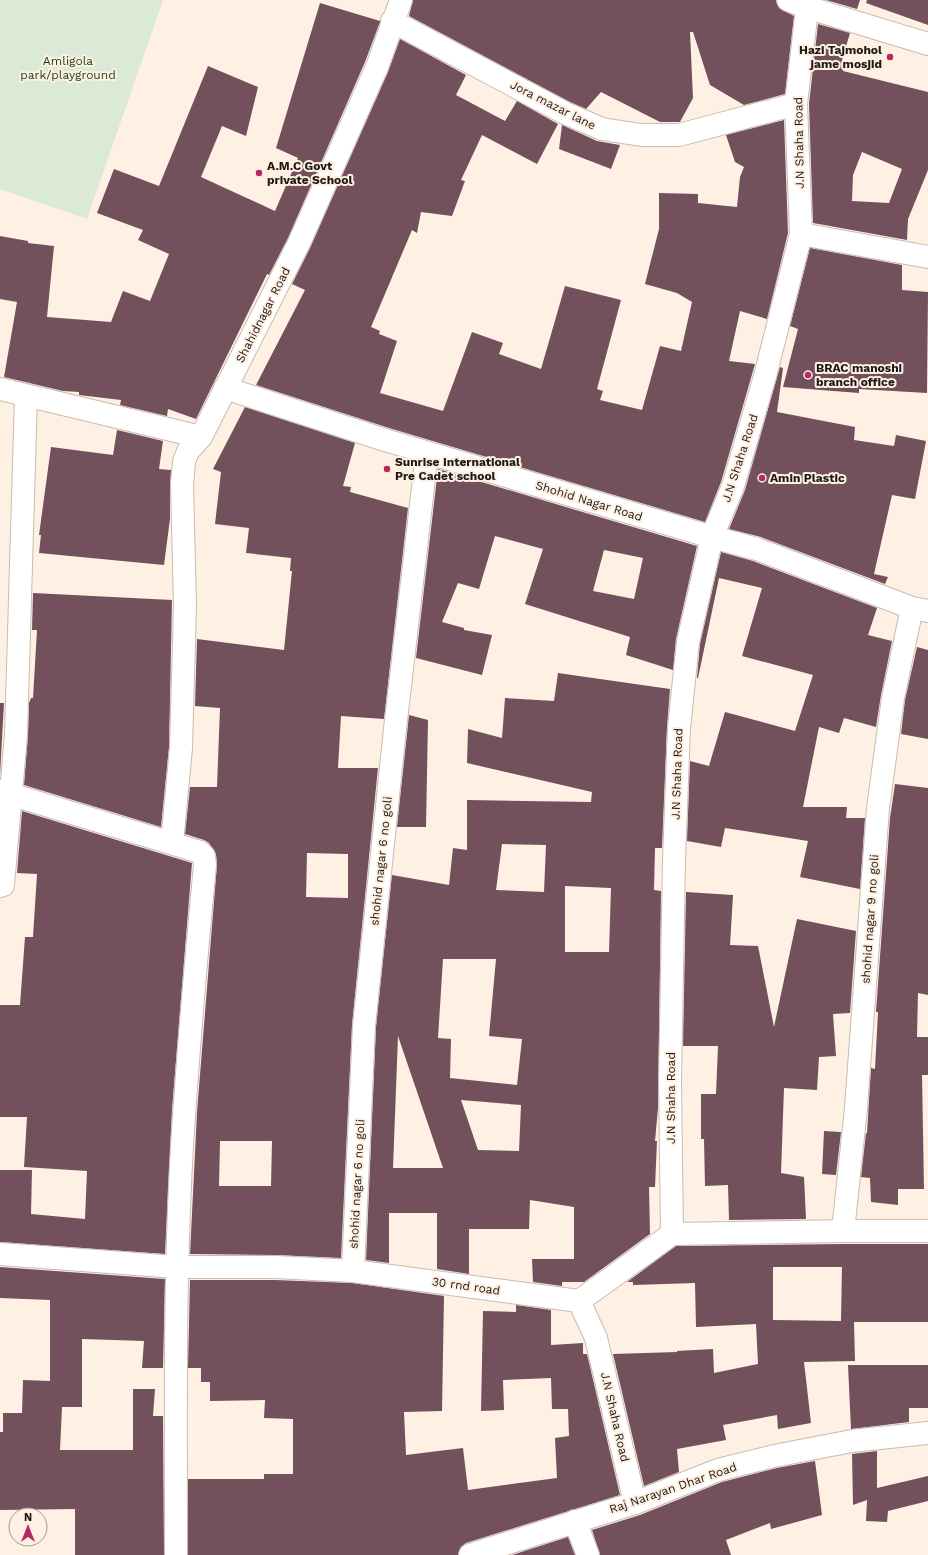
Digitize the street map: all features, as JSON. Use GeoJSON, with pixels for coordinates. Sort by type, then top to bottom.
{"type":"FeatureCollection","features":[{"type":"Feature","properties":{"kind":"street","name":"Shahidnagar Road"},"geometry":{"type":"LineString","coordinates":[[172,843],[181,748],[185,606],[182,484],[184,462],[188,451],[201,438],[299,243],[377,67],[392,21],[401,0]]}},
{"type":"Feature","properties":{"kind":"street","name":"J.N Shaha Road"},"geometry":{"type":"LineString","coordinates":[[672,1234],[670,1082],[674,860],[679,728],[688,642],[712,537],[733,486],[761,390],[801,234],[796,104],[801,2],[928,44]]}},
{"type":"Feature","properties":{"kind":"street","name":"Jora mazar lane"},"geometry":{"type":"LineString","coordinates":[[392,21],[565,113],[602,129],[641,135],[679,135],[796,104]]}},
{"type":"Feature","properties":{"kind":"street"},"geometry":{"type":"LineString","coordinates":[[801,234],[928,257]]}},
{"type":"Feature","properties":{"kind":"street","name":"Shohid Nagar Road"},"geometry":{"type":"LineString","coordinates":[[226,388],[427,453],[757,549],[920,610]]}},
{"type":"Feature","properties":{"kind":"street"},"geometry":{"type":"LineString","coordinates":[[0,389],[201,438]]}},
{"type":"Feature","properties":{"kind":"street"},"geometry":{"type":"LineString","coordinates":[[0,886],[3,885],[5,793],[16,735],[26,396]]}},
{"type":"Feature","properties":{"kind":"street","name":"shohid nagar 6 no goli"},"geometry":{"type":"LineString","coordinates":[[353,1271],[364,1026],[395,729],[427,453]]}},
{"type":"Feature","properties":{"kind":"street","name":"shohid nagar 9 no goli"},"geometry":{"type":"LineString","coordinates":[[843,1231],[856,1108],[878,808],[894,698],[920,610]]}},
{"type":"Feature","properties":{"kind":"street"},"geometry":{"type":"LineString","coordinates":[[5,793],[172,843],[200,852],[204,856],[205,865],[194,981],[182,1146],[177,1267],[176,1555]]}},
{"type":"Feature","properties":{"kind":"street"},"geometry":{"type":"LineString","coordinates":[[579,1301],[672,1234],[928,1231]]}},
{"type":"Feature","properties":{"kind":"street","name":"30 rnd road"},"geometry":{"type":"LineString","coordinates":[[0,1254],[177,1267],[275,1267],[353,1271],[579,1301]]}},
{"type":"Feature","properties":{"kind":"street","name":"J.N Shaha Road"},"geometry":{"type":"LineString","coordinates":[[579,1301],[596,1338],[635,1503]]}},
{"type":"Feature","properties":{"kind":"street","name":"Raj Narayan Dhar Road"},"geometry":{"type":"LineString","coordinates":[[470,1555],[635,1503],[718,1470],[774,1456],[852,1440],[928,1433]]}},
{"type":"Feature","properties":{"kind":"street"},"geometry":{"type":"LineString","coordinates":[[575,1521],[588,1555]]}},
{"type":"Feature","properties":{"kind":"green space","name":"Amligola park/playground"},"geometry":{"type":"Polygon","coordinates":[[[0,0],[163,0],[87,219],[0,189],[0,0]]]}},
{"type":"Feature","properties":{"kind":"building"},"geometry":{"type":"Polygon","coordinates":[[[413,0],[776,0],[779,8],[794,16],[785,94],[744,105],[710,85],[693,32],[690,32],[693,98],[680,122],[660,122],[601,92],[586,109],[570,102],[409,16],[413,0]]]}},
{"type":"Feature","properties":{"kind":"building"},"geometry":{"type":"Polygon","coordinates":[[[826,0],[860,0],[857,9],[826,0]]]}},
{"type":"Feature","properties":{"kind":"building"},"geometry":{"type":"Polygon","coordinates":[[[867,0],[928,0],[928,25],[866,3],[867,0]]]}},
{"type":"Feature","properties":{"kind":"building"},"geometry":{"type":"Polygon","coordinates":[[[320,3],[380,22],[365,62],[288,238],[269,275],[267,274],[196,419],[168,409],[167,416],[120,405],[121,400],[79,395],[79,392],[63,391],[4,377],[17,302],[0,299],[0,236],[28,241],[28,243],[54,246],[47,317],[111,322],[123,291],[150,301],[169,254],[138,240],[143,230],[97,213],[114,169],[159,186],[208,66],[258,87],[246,136],[222,126],[201,177],[275,211],[298,158],[276,148],[320,3]]]}},
{"type":"Feature","properties":{"kind":"building"},"geometry":{"type":"Polygon","coordinates":[[[818,24],[850,33],[842,60],[845,61],[843,71],[928,92],[928,170],[908,219],[907,240],[813,223],[809,104],[818,24]],[[862,152],[853,175],[852,201],[889,203],[902,169],[862,152]]]}},
{"type":"Feature","properties":{"kind":"building"},"geometry":{"type":"Polygon","coordinates":[[[400,39],[466,75],[456,95],[505,121],[517,101],[558,124],[537,164],[482,135],[461,180],[465,181],[452,216],[421,212],[417,233],[412,230],[371,327],[380,331],[379,334],[397,341],[380,393],[443,411],[472,332],[503,343],[499,354],[541,369],[565,286],[621,300],[597,389],[603,391],[600,400],[642,410],[660,346],[681,351],[692,302],[677,293],[645,284],[659,229],[659,193],[698,194],[698,203],[737,207],[740,177],[744,167],[735,162],[726,135],[784,120],[788,233],[767,319],[740,311],[729,361],[755,364],[721,482],[705,522],[389,428],[256,385],[305,290],[292,284],[310,248],[388,72],[400,39]]]}},
{"type":"Feature","properties":{"kind":"building"},"geometry":{"type":"Polygon","coordinates":[[[562,125],[597,141],[620,145],[611,169],[559,149],[562,125]]]}},
{"type":"Feature","properties":{"kind":"building"},"geometry":{"type":"Polygon","coordinates":[[[810,248],[902,265],[902,290],[928,292],[927,393],[859,389],[859,393],[783,387],[798,329],[790,326],[810,248]]]}},
{"type":"Feature","properties":{"kind":"building"},"geometry":{"type":"Polygon","coordinates":[[[780,367],[783,368],[777,412],[855,427],[854,440],[894,446],[896,435],[926,441],[915,499],[892,495],[874,574],[888,577],[885,584],[761,537],[729,529],[745,490],[780,367]]]}},
{"type":"Feature","properties":{"kind":"building"},"geometry":{"type":"Polygon","coordinates":[[[245,407],[355,443],[343,486],[351,487],[350,492],[408,508],[384,719],[341,716],[338,768],[378,768],[352,1025],[341,1258],[276,1255],[190,1254],[197,1112],[217,864],[216,854],[209,843],[185,834],[190,787],[217,787],[220,708],[195,706],[197,639],[284,650],[292,571],[290,571],[291,558],[246,553],[249,528],[215,524],[221,472],[213,469],[245,407]],[[307,853],[306,897],[348,898],[348,854],[307,853]],[[220,1141],[219,1186],[271,1186],[272,1141],[220,1141]]]}},
{"type":"Feature","properties":{"kind":"building"},"geometry":{"type":"Polygon","coordinates":[[[117,430],[163,441],[159,469],[171,470],[170,519],[164,565],[39,553],[41,535],[39,535],[51,447],[113,455],[117,430]]]}},
{"type":"Feature","properties":{"kind":"building"},"geometry":{"type":"Polygon","coordinates":[[[438,469],[697,546],[676,639],[673,670],[626,655],[630,637],[525,604],[543,549],[495,536],[479,589],[458,583],[442,622],[464,628],[464,630],[492,635],[482,675],[416,658],[438,469]],[[604,550],[593,591],[634,599],[643,558],[604,550]]]}},
{"type":"Feature","properties":{"kind":"building"},"geometry":{"type":"Polygon","coordinates":[[[721,552],[753,561],[877,608],[868,635],[892,641],[876,727],[844,718],[839,733],[819,727],[803,807],[847,807],[846,818],[865,818],[860,889],[800,877],[808,841],[725,828],[721,847],[687,841],[690,761],[709,766],[725,712],[795,731],[813,675],[742,656],[762,588],[719,578],[697,678],[700,644],[721,552]]]}},
{"type":"Feature","properties":{"kind":"building"},"geometry":{"type":"Polygon","coordinates":[[[33,593],[172,600],[169,747],[161,827],[24,785],[29,703],[31,698],[33,698],[37,630],[32,630],[33,593]]]}},
{"type":"Feature","properties":{"kind":"building"},"geometry":{"type":"Polygon","coordinates":[[[917,647],[928,650],[928,739],[901,734],[905,700],[917,647]]]}},
{"type":"Feature","properties":{"kind":"building"},"geometry":{"type":"Polygon","coordinates":[[[558,673],[670,689],[662,848],[655,848],[654,890],[661,891],[658,1108],[655,1141],[657,1141],[655,1187],[649,1187],[650,1234],[584,1282],[562,1282],[562,1286],[533,1282],[532,1259],[574,1259],[574,1207],[530,1200],[529,1229],[469,1229],[469,1274],[437,1269],[437,1213],[389,1213],[389,1263],[366,1260],[376,1027],[392,875],[449,885],[453,848],[467,850],[467,800],[591,802],[592,792],[467,763],[468,729],[502,738],[505,698],[554,701],[558,673]],[[502,844],[496,890],[544,892],[546,845],[502,844]],[[565,886],[565,952],[609,952],[611,888],[565,886]],[[443,959],[438,1038],[451,1039],[450,1078],[517,1085],[522,1039],[489,1036],[496,959],[443,959]],[[398,1036],[393,1168],[443,1168],[398,1036]],[[461,1100],[478,1150],[519,1151],[521,1105],[461,1100]]]}},
{"type":"Feature","properties":{"kind":"building"},"geometry":{"type":"Polygon","coordinates":[[[0,703],[4,703],[0,775],[0,703]]]}},
{"type":"Feature","properties":{"kind":"building"},"geometry":{"type":"Polygon","coordinates":[[[409,715],[428,720],[426,827],[397,827],[409,715]]]}},
{"type":"Feature","properties":{"kind":"building"},"geometry":{"type":"Polygon","coordinates":[[[895,784],[928,788],[928,995],[918,993],[917,1037],[928,1037],[928,1075],[922,1075],[924,1189],[898,1189],[898,1205],[871,1202],[870,1178],[861,1177],[867,1133],[871,1068],[875,1069],[878,1012],[876,1012],[890,818],[895,784]]]}},
{"type":"Feature","properties":{"kind":"building"},"geometry":{"type":"Polygon","coordinates":[[[22,811],[192,863],[172,1110],[165,1254],[0,1242],[0,1170],[32,1170],[31,1214],[85,1219],[87,1171],[24,1167],[27,1117],[0,1117],[0,1005],[20,1005],[25,937],[33,937],[37,874],[17,873],[22,811]]]}},
{"type":"Feature","properties":{"kind":"building"},"geometry":{"type":"Polygon","coordinates":[[[686,892],[733,895],[730,945],[758,946],[774,1027],[797,919],[856,931],[850,1013],[833,1014],[836,1056],[819,1057],[817,1090],[784,1088],[781,1173],[804,1177],[806,1219],[729,1220],[728,1185],[705,1186],[704,1139],[701,1139],[701,1094],[716,1094],[718,1046],[683,1046],[686,892]]]}},
{"type":"Feature","properties":{"kind":"building"},"geometry":{"type":"Polygon","coordinates":[[[824,1131],[841,1132],[836,1175],[822,1174],[824,1131]]]}},
{"type":"Feature","properties":{"kind":"building"},"geometry":{"type":"Polygon","coordinates":[[[928,1244],[928,1322],[854,1322],[855,1361],[804,1362],[811,1423],[778,1429],[777,1415],[723,1425],[726,1440],[677,1449],[679,1472],[644,1486],[613,1354],[713,1349],[714,1373],[758,1364],[756,1324],[696,1327],[695,1283],[633,1285],[633,1282],[627,1282],[676,1246],[928,1244]],[[773,1267],[773,1320],[841,1321],[842,1267],[773,1267]]]}},
{"type":"Feature","properties":{"kind":"building"},"geometry":{"type":"Polygon","coordinates":[[[0,1267],[165,1279],[163,1368],[142,1368],[144,1341],[82,1339],[82,1407],[62,1407],[60,1450],[133,1450],[133,1389],[155,1389],[153,1416],[163,1416],[164,1555],[75,1555],[75,1509],[8,1507],[8,1510],[0,1510],[0,1432],[3,1432],[3,1413],[22,1413],[23,1380],[50,1381],[50,1300],[0,1298],[0,1267]]]}},
{"type":"Feature","properties":{"kind":"building"},"geometry":{"type":"Polygon","coordinates":[[[190,1280],[275,1280],[352,1283],[444,1296],[442,1411],[404,1412],[406,1455],[463,1448],[468,1490],[557,1478],[555,1438],[569,1436],[568,1409],[552,1409],[551,1378],[503,1380],[504,1410],[481,1411],[483,1311],[516,1312],[516,1305],[551,1310],[551,1345],[583,1343],[583,1354],[587,1354],[620,1495],[466,1543],[461,1547],[458,1555],[188,1555],[188,1479],[264,1479],[264,1474],[293,1474],[293,1419],[264,1418],[265,1400],[210,1401],[210,1382],[201,1382],[201,1368],[188,1368],[190,1280]]]}},
{"type":"Feature","properties":{"kind":"building"},"geometry":{"type":"Polygon","coordinates":[[[848,1365],[928,1365],[928,1408],[909,1408],[909,1422],[851,1429],[848,1365]]]}},
{"type":"Feature","properties":{"kind":"building"},"geometry":{"type":"Polygon","coordinates":[[[877,1451],[877,1488],[928,1476],[928,1501],[888,1511],[887,1522],[866,1521],[867,1500],[853,1505],[852,1454],[877,1451]]]}},
{"type":"Feature","properties":{"kind":"building"},"geometry":{"type":"Polygon","coordinates":[[[815,1461],[822,1515],[771,1529],[770,1523],[726,1540],[731,1555],[600,1555],[592,1530],[640,1515],[722,1482],[777,1468],[815,1461]]]}},
{"type":"Feature","properties":{"kind":"building"},"geometry":{"type":"Polygon","coordinates":[[[568,1537],[575,1555],[512,1555],[568,1537]]]}},
{"type":"Feature","properties":{"kind":"place","name":"Hazi Tajmohol jame mosjid"},"geometry":{"type":"Point","coordinates":[890,57]}},
{"type":"Feature","properties":{"kind":"place","name":"A.M.C Govt private School"},"geometry":{"type":"Point","coordinates":[259,173]}},
{"type":"Feature","properties":{"kind":"place","name":"BRAC manoshi branch office"},"geometry":{"type":"Point","coordinates":[808,375]}},
{"type":"Feature","properties":{"kind":"place","name":"Sunrise International Pre Cadet school"},"geometry":{"type":"Point","coordinates":[387,469]}},
{"type":"Feature","properties":{"kind":"place","name":"Amin Plastic"},"geometry":{"type":"Point","coordinates":[762,478]}}]}
